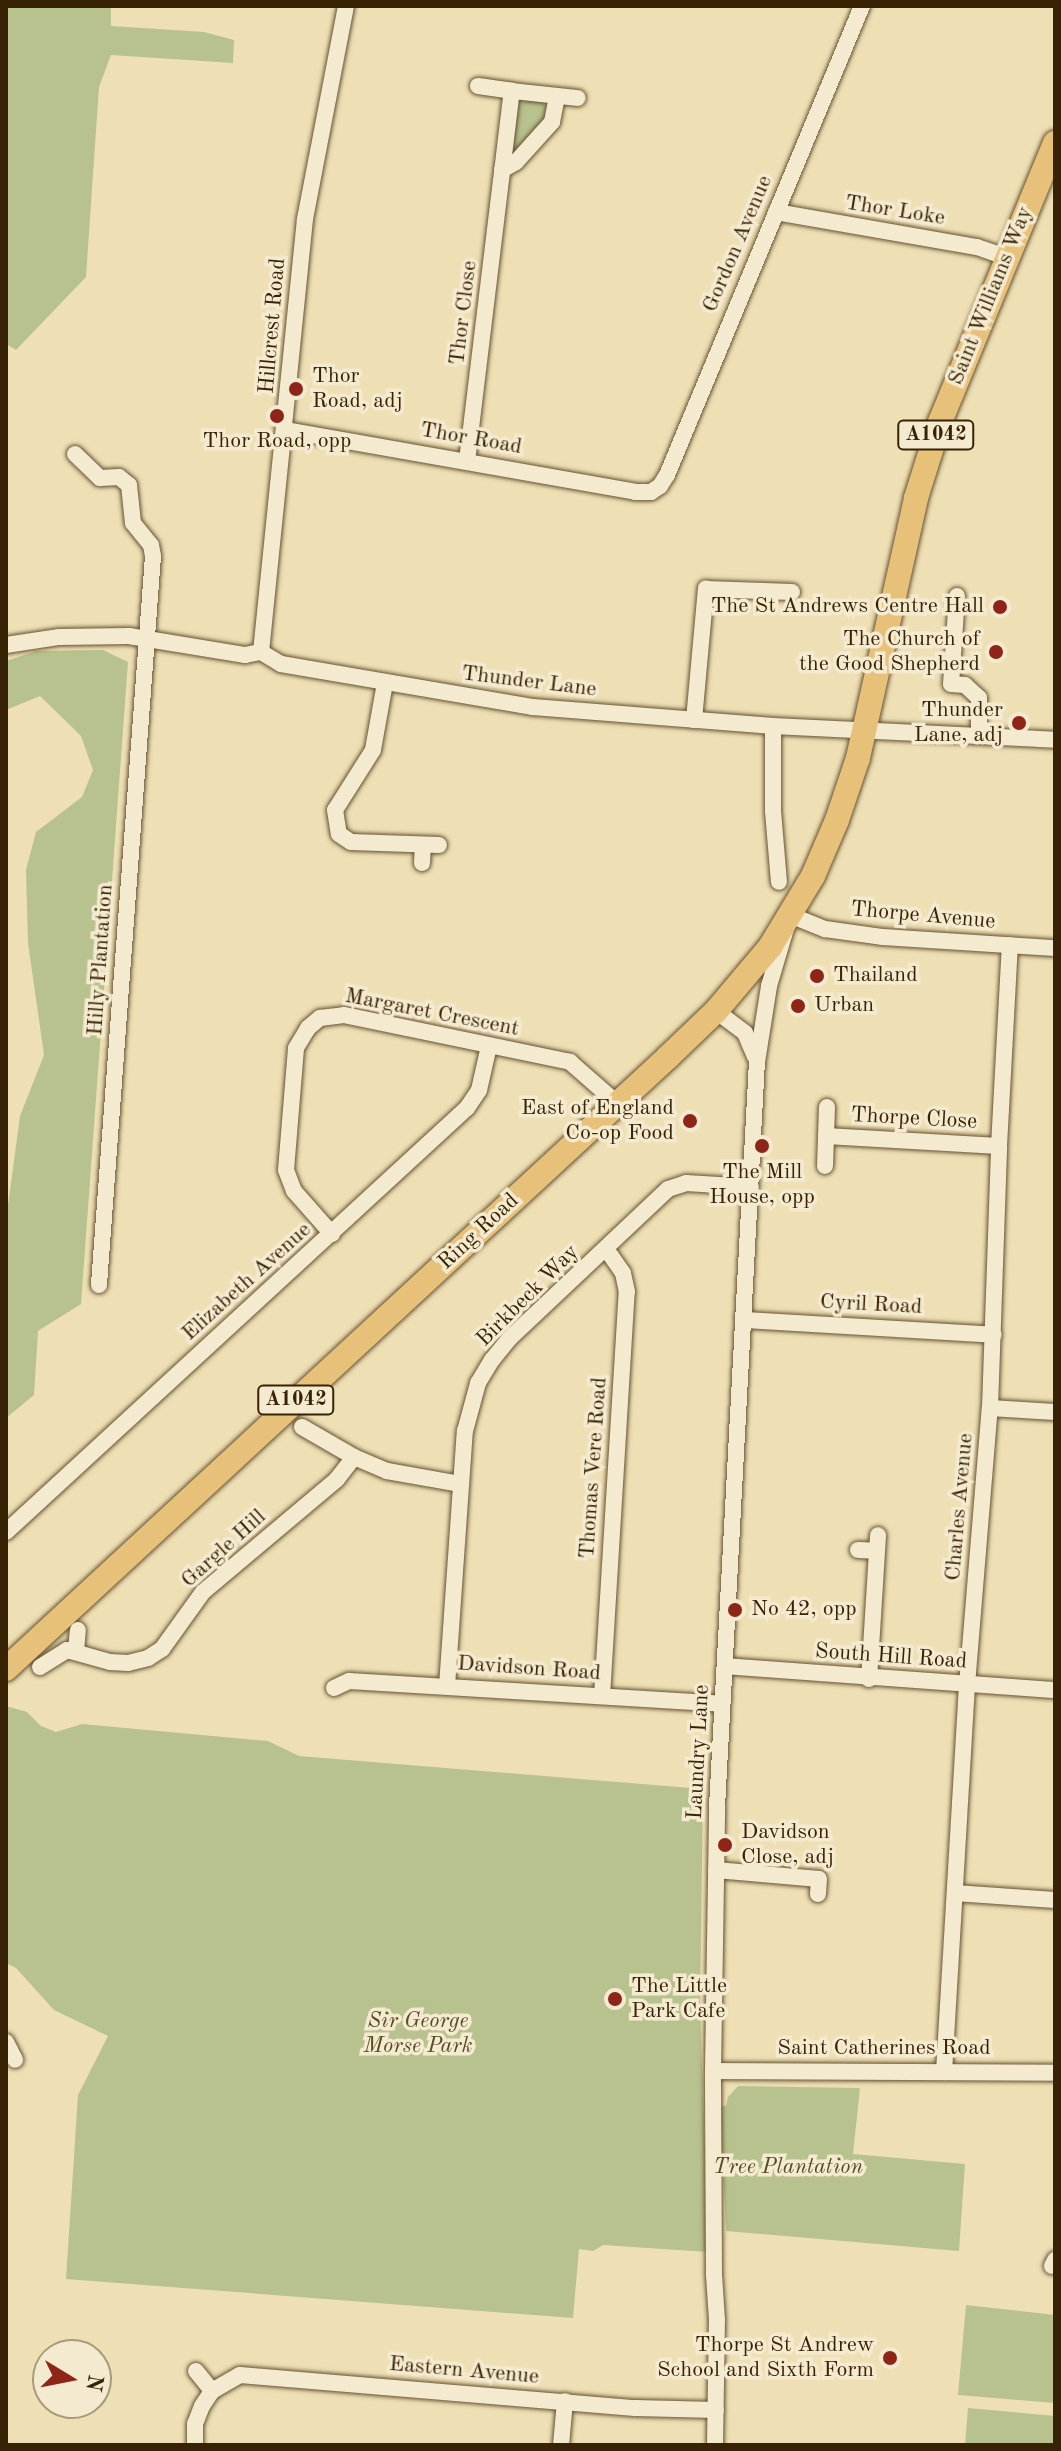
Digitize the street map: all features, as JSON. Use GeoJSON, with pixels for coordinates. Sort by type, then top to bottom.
{"type":"FeatureCollection","features":[{"type":"Feature","properties":{"kind":"highway","name":"Saint Williams Way"},"geometry":{"type":"LineString","coordinates":[[864,730],[916,498],[940,422],[1055,143]]}},
{"type":"Feature","properties":{"kind":"highway","name":"Ring Road"},"geometry":{"type":"LineString","coordinates":[[6,1669],[716,1011],[770,947],[790,915],[837,820],[864,730]]}},
{"type":"Feature","properties":{"kind":"street","name":"Hillcrest Road"},"geometry":{"type":"LineString","coordinates":[[261,652],[305,219],[346,6]]}},
{"type":"Feature","properties":{"kind":"street","name":"Gordon Avenue"},"geometry":{"type":"LineString","coordinates":[[648,492],[667,475],[862,6]]}},
{"type":"Feature","properties":{"kind":"street"},"geometry":{"type":"LineString","coordinates":[[478,86],[578,98]]}},
{"type":"Feature","properties":{"kind":"street","name":"Thor Close"},"geometry":{"type":"LineString","coordinates":[[467,461],[512,91]]}},
{"type":"Feature","properties":{"kind":"street"},"geometry":{"type":"LineString","coordinates":[[502,170],[516,162],[552,122],[557,96]]}},
{"type":"Feature","properties":{"kind":"street","name":"Thor Loke"},"geometry":{"type":"LineString","coordinates":[[776,212],[977,247],[1006,257]]}},
{"type":"Feature","properties":{"kind":"street","name":"Thor Road"},"geometry":{"type":"LineString","coordinates":[[285,430],[648,492]]}},
{"type":"Feature","properties":{"kind":"street","name":"Hilly Plantation"},"geometry":{"type":"LineString","coordinates":[[83,456],[100,478],[119,477],[129,485],[133,523],[151,545],[147,639],[99,1285]]}},
{"type":"Feature","properties":{"kind":"street"},"geometry":{"type":"LineString","coordinates":[[694,720],[706,589],[792,592]]}},
{"type":"Feature","properties":{"kind":"street"},"geometry":{"type":"LineString","coordinates":[[957,596],[951,684],[965,685],[979,698],[979,736]]}},
{"type":"Feature","properties":{"kind":"street","name":"Thunder Lane"},"geometry":{"type":"LineString","coordinates":[[6,645],[99,635],[147,639],[245,655],[261,652],[281,664],[533,707],[773,726],[1055,740]]}},
{"type":"Feature","properties":{"kind":"street"},"geometry":{"type":"LineString","coordinates":[[385,683],[373,750],[340,799],[336,823],[339,834],[351,842],[431,845],[422,863]]}},
{"type":"Feature","properties":{"kind":"street"},"geometry":{"type":"LineString","coordinates":[[773,726],[773,811],[779,882]]}},
{"type":"Feature","properties":{"kind":"street","name":"Thorpe Avenue"},"geometry":{"type":"LineString","coordinates":[[790,915],[825,929],[854,933],[1055,948]]}},
{"type":"Feature","properties":{"kind":"street","name":"Laundry Lane"},"geometry":{"type":"LineString","coordinates":[[715,2445],[713,2071],[722,1704],[757,1062],[769,986],[790,915]]}},
{"type":"Feature","properties":{"kind":"street","name":"Charles Avenue"},"geometry":{"type":"LineString","coordinates":[[944,2072],[967,1685],[990,1408],[1010,945]]}},
{"type":"Feature","properties":{"kind":"street"},"geometry":{"type":"LineString","coordinates":[[716,1011],[745,1033],[757,1062]]}},
{"type":"Feature","properties":{"kind":"street","name":"Margaret Crescent"},"geometry":{"type":"LineString","coordinates":[[332,1234],[287,1181],[293,1064],[298,1043],[308,1028],[320,1018],[344,1015],[570,1062],[618,1104]]}},
{"type":"Feature","properties":{"kind":"street","name":"Elizabeth Avenue"},"geometry":{"type":"LineString","coordinates":[[6,1532],[475,1100],[489,1046]]}},
{"type":"Feature","properties":{"kind":"street","name":"Thorpe Close"},"geometry":{"type":"LineString","coordinates":[[825,1166],[827,1107]]}},
{"type":"Feature","properties":{"kind":"street","name":"Thorpe Close"},"geometry":{"type":"LineString","coordinates":[[826,1136],[999,1146]]}},
{"type":"Feature","properties":{"kind":"street","name":"Birkbeck Way"},"geometry":{"type":"LineString","coordinates":[[447,1686],[461,1484],[470,1405],[492,1360],[510,1338],[676,1185],[751,1187]]}},
{"type":"Feature","properties":{"kind":"street","name":"Thomas Vere Road"},"geometry":{"type":"LineString","coordinates":[[602,1696],[627,1292],[623,1273],[606,1249]]}},
{"type":"Feature","properties":{"kind":"street","name":"Cyril Road"},"geometry":{"type":"LineString","coordinates":[[745,1320],[994,1335]]}},
{"type":"Feature","properties":{"kind":"street"},"geometry":{"type":"LineString","coordinates":[[990,1408],[1055,1412]]}},
{"type":"Feature","properties":{"kind":"street"},"geometry":{"type":"LineString","coordinates":[[302,1427],[354,1457],[387,1471],[461,1484]]}},
{"type":"Feature","properties":{"kind":"street","name":"Gargle Hill"},"geometry":{"type":"LineString","coordinates":[[76,1651],[110,1662],[128,1663],[148,1658],[162,1649],[176,1635],[203,1592],[337,1479],[354,1457]]}},
{"type":"Feature","properties":{"kind":"street"},"geometry":{"type":"LineString","coordinates":[[858,1550],[877,1543],[869,1679]]}},
{"type":"Feature","properties":{"kind":"street"},"geometry":{"type":"LineString","coordinates":[[40,1667],[67,1650],[76,1651],[78,1630]]}},
{"type":"Feature","properties":{"kind":"street","name":"South Hill Road"},"geometry":{"type":"LineString","coordinates":[[725,1666],[869,1679],[1055,1690]]}},
{"type":"Feature","properties":{"kind":"street","name":"Davidson Road"},"geometry":{"type":"LineString","coordinates":[[334,1688],[349,1681],[722,1704]]}},
{"type":"Feature","properties":{"kind":"street"},"geometry":{"type":"LineString","coordinates":[[716,1870],[819,1879]]}},
{"type":"Feature","properties":{"kind":"street"},"geometry":{"type":"LineString","coordinates":[[955,1893],[1055,1900]]}},
{"type":"Feature","properties":{"kind":"street"},"geometry":{"type":"LineString","coordinates":[[6,2042],[15,2060]]}},
{"type":"Feature","properties":{"kind":"street","name":"Saint Catherines Road"},"geometry":{"type":"LineString","coordinates":[[713,2071],[1055,2073]]}},
{"type":"Feature","properties":{"kind":"street"},"geometry":{"type":"LineString","coordinates":[[195,2445],[195,2424],[212,2391],[196,2371]]}},
{"type":"Feature","properties":{"kind":"street","name":"Eastern Avenue"},"geometry":{"type":"LineString","coordinates":[[212,2391],[240,2375],[262,2375],[565,2401],[716,2410]]}},
{"type":"Feature","properties":{"kind":"street"},"geometry":{"type":"LineString","coordinates":[[561,2445],[565,2401]]}},
{"type":"Feature","properties":{"kind":"green space"},"geometry":{"type":"Polygon","coordinates":[[[6,6],[111,6],[111,26],[204,32],[234,40],[233,63],[111,55],[99,87],[86,277],[16,350],[6,344],[6,6]]]}},
{"type":"Feature","properties":{"kind":"green space"},"geometry":{"type":"Polygon","coordinates":[[[520,100],[542,101],[549,112],[548,118],[512,159],[516,104],[520,100]]]}},
{"type":"Feature","properties":{"kind":"green space"},"geometry":{"type":"Polygon","coordinates":[[[103,650],[128,662],[81,1304],[38,1331],[34,1395],[6,1418],[6,1220],[20,1116],[44,1055],[28,943],[26,870],[36,832],[82,797],[93,770],[81,736],[40,696],[6,710],[6,661],[36,651],[103,650]]]}},
{"type":"Feature","properties":{"kind":"green space","name":"Sir George Morse Park"},"geometry":{"type":"Polygon","coordinates":[[[6,1706],[27,1712],[41,1726],[56,1732],[82,1724],[268,1741],[299,1756],[703,1789],[700,2004],[708,2252],[603,2245],[593,2251],[579,2249],[573,2318],[66,2279],[78,2095],[108,2036],[54,2010],[16,1968],[6,1963],[6,1706]]]}},
{"type":"Feature","properties":{"kind":"green space","name":"Tree Plantation"},"geometry":{"type":"Polygon","coordinates":[[[738,2086],[860,2088],[853,2154],[965,2164],[959,2251],[726,2231],[720,2106],[726,2106],[728,2097],[738,2086]]]}},
{"type":"Feature","properties":{"kind":"green space"},"geometry":{"type":"Polygon","coordinates":[[[966,2305],[1055,2315],[1055,2403],[958,2395],[966,2305]]]}},
{"type":"Feature","properties":{"kind":"green space"},"geometry":{"type":"Polygon","coordinates":[[[968,2408],[1055,2416],[1055,2445],[965,2445],[968,2408]]]}},
{"type":"Feature","properties":{"kind":"place","name":"Thor Road, adj"},"geometry":{"type":"Point","coordinates":[296,389]}},
{"type":"Feature","properties":{"kind":"place","name":"Thor Road, opp"},"geometry":{"type":"Point","coordinates":[277,416]}},
{"type":"Feature","properties":{"kind":"place","name":"The St Andrews Centre Hall"},"geometry":{"type":"Point","coordinates":[1000,607]}},
{"type":"Feature","properties":{"kind":"place","name":"The Church of the Good Shepherd"},"geometry":{"type":"Point","coordinates":[996,652]}},
{"type":"Feature","properties":{"kind":"place","name":"Thunder Lane, adj"},"geometry":{"type":"Point","coordinates":[1019,723]}},
{"type":"Feature","properties":{"kind":"place","name":"Thailand"},"geometry":{"type":"Point","coordinates":[817,976]}},
{"type":"Feature","properties":{"kind":"place","name":"Urban"},"geometry":{"type":"Point","coordinates":[798,1006]}},
{"type":"Feature","properties":{"kind":"place","name":"East of England Co-op Food"},"geometry":{"type":"Point","coordinates":[690,1121]}},
{"type":"Feature","properties":{"kind":"place","name":"The Mill House, opp"},"geometry":{"type":"Point","coordinates":[762,1146]}},
{"type":"Feature","properties":{"kind":"place","name":"No 42, opp"},"geometry":{"type":"Point","coordinates":[735,1610]}},
{"type":"Feature","properties":{"kind":"place","name":"Davidson Close, adj"},"geometry":{"type":"Point","coordinates":[725,1845]}},
{"type":"Feature","properties":{"kind":"place","name":"The Little Park Cafe"},"geometry":{"type":"Point","coordinates":[615,1999]}},
{"type":"Feature","properties":{"kind":"place","name":"Thorpe St Andrew School and Sixth Form"},"geometry":{"type":"Point","coordinates":[890,2358]}}]}
